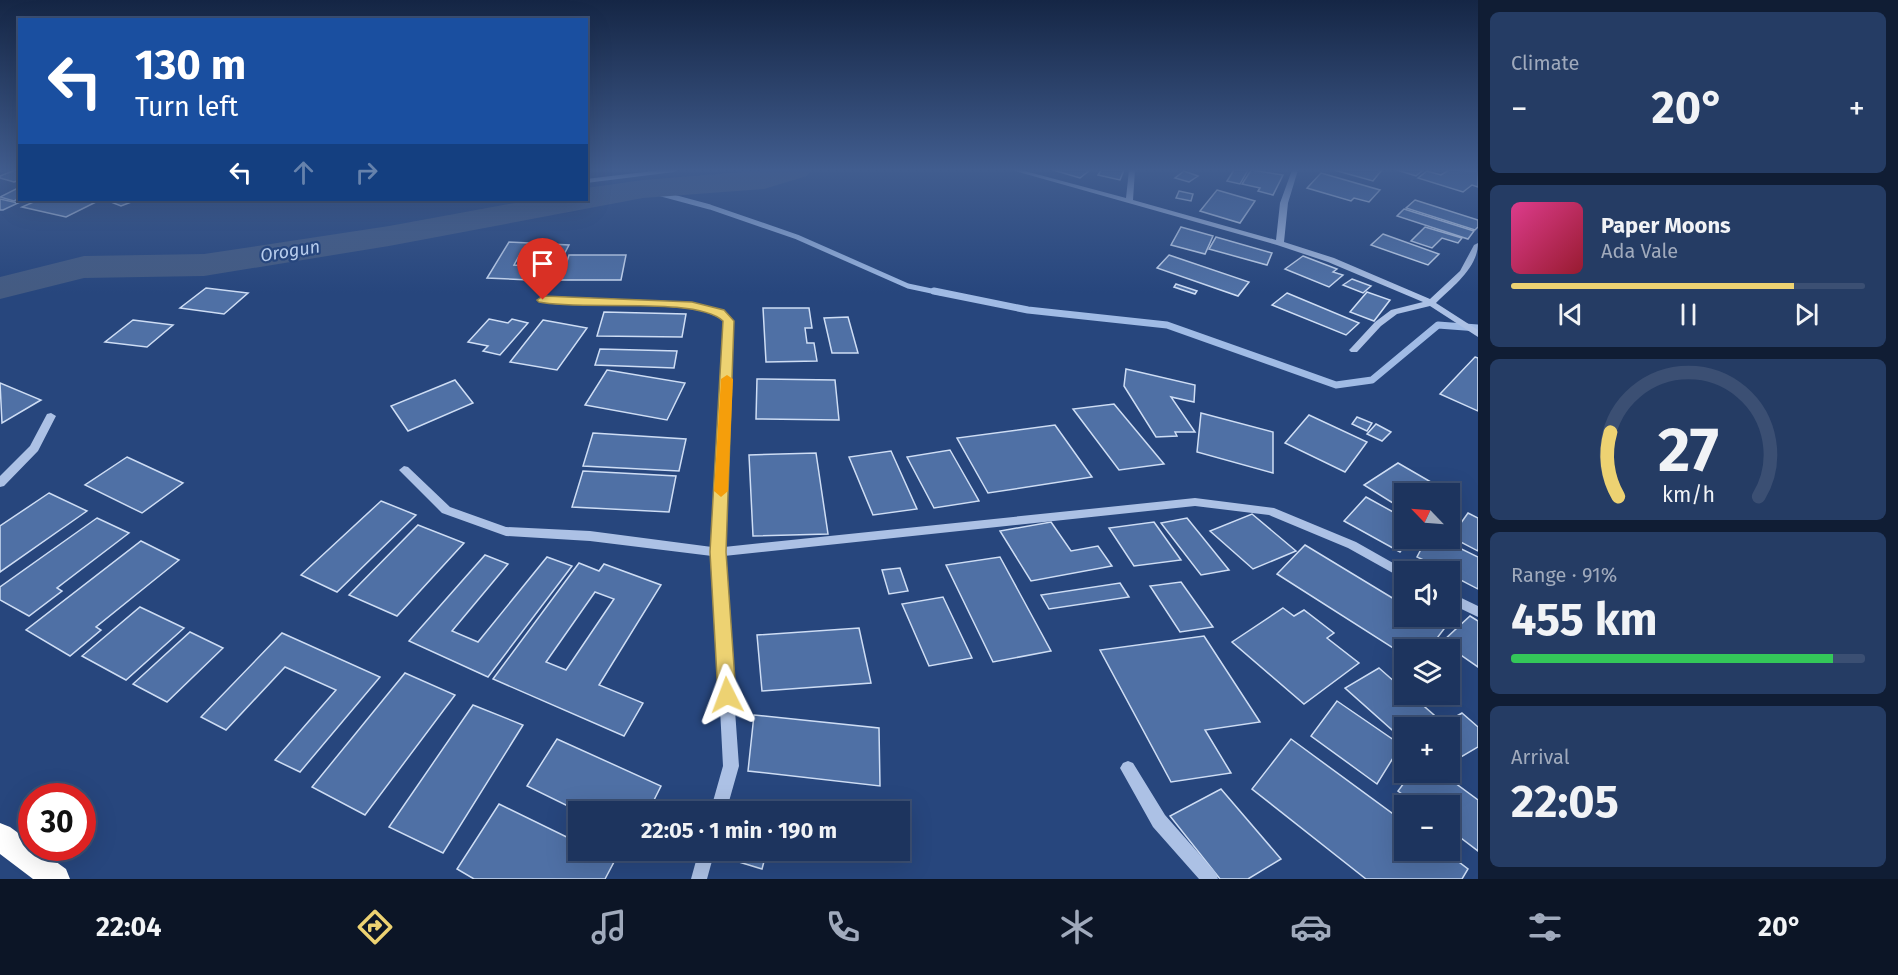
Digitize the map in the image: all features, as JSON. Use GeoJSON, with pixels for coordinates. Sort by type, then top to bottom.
{"type":"FeatureCollection","features":[{"type":"Feature","properties":{"kind":"highway"},"geometry":{"type":"LineString","coordinates":[[0,837],[56,879]]}},
{"type":"Feature","properties":{"kind":"street"},"geometry":{"type":"LineString","coordinates":[[1165,211],[1280,243],[1348,266],[1431,303],[1478,334]]}},
{"type":"Feature","properties":{"kind":"street"},"geometry":{"type":"LineString","coordinates":[[1280,243],[1283,211]]}},
{"type":"Feature","properties":{"kind":"street"},"geometry":{"type":"LineString","coordinates":[[1354,350],[1378,324],[1394,312],[1431,303],[1463,272],[1478,245]]}},
{"type":"Feature","properties":{"kind":"street"},"geometry":{"type":"LineString","coordinates":[[543,300],[692,305],[720,313],[729,321],[718,552],[731,766],[721,801]]}},
{"type":"Feature","properties":{"kind":"street"},"geometry":{"type":"LineString","coordinates":[[0,483],[34,448],[51,416]]}},
{"type":"Feature","properties":{"kind":"street"},"geometry":{"type":"LineString","coordinates":[[404,470],[446,510],[506,531],[590,536],[718,552],[1195,502],[1270,511],[1352,545],[1394,568]]}},
{"type":"Feature","properties":{"kind":"street"},"geometry":{"type":"LineString","coordinates":[[1460,603],[1478,612]]}},
{"type":"Feature","properties":{"kind":"street"},"geometry":{"type":"LineString","coordinates":[[1128,768],[1159,821],[1210,879]]}},
{"type":"Feature","properties":{"kind":"street"},"geometry":{"type":"LineString","coordinates":[[699,879],[704,861]]}},
{"type":"Feature","properties":{"kind":"building"},"geometry":{"type":"Polygon","coordinates":[[[40,211],[78,211],[66,217],[40,211]]]}},
{"type":"Feature","properties":{"kind":"building"},"geometry":{"type":"Polygon","coordinates":[[[1200,211],[1248,211],[1240,223],[1200,211]]]}},
{"type":"Feature","properties":{"kind":"building"},"geometry":{"type":"Polygon","coordinates":[[[1402,211],[1410,211],[1474,231],[1468,239],[1397,216],[1402,211]]]}},
{"type":"Feature","properties":{"kind":"building"},"geometry":{"type":"Polygon","coordinates":[[[1415,211],[1450,211],[1478,220],[1478,227],[1475,230],[1415,211]]]}},
{"type":"Feature","properties":{"kind":"building"},"geometry":{"type":"Polygon","coordinates":[[[1181,227],[1213,236],[1205,254],[1171,245],[1181,227]]]}},
{"type":"Feature","properties":{"kind":"building"},"geometry":{"type":"Polygon","coordinates":[[[1425,227],[1462,238],[1458,243],[1442,238],[1432,248],[1411,241],[1425,227]]]}},
{"type":"Feature","properties":{"kind":"building"},"geometry":{"type":"Polygon","coordinates":[[[1383,234],[1439,254],[1428,265],[1371,245],[1383,234]]]}},
{"type":"Feature","properties":{"kind":"building"},"geometry":{"type":"Polygon","coordinates":[[[1216,237],[1272,253],[1267,265],[1209,249],[1216,237]]]}},
{"type":"Feature","properties":{"kind":"building"},"geometry":{"type":"Polygon","coordinates":[[[509,242],[569,245],[550,281],[487,278],[509,242]],[[519,256],[514,265],[530,266],[534,257],[519,256]]]}},
{"type":"Feature","properties":{"kind":"building"},"geometry":{"type":"Polygon","coordinates":[[[569,255],[626,255],[621,280],[561,280],[569,255]]]}},
{"type":"Feature","properties":{"kind":"building"},"geometry":{"type":"Polygon","coordinates":[[[1169,255],[1249,282],[1238,296],[1157,268],[1169,255]]]}},
{"type":"Feature","properties":{"kind":"building"},"geometry":{"type":"Polygon","coordinates":[[[1303,256],[1337,269],[1333,272],[1343,275],[1329,287],[1285,269],[1303,256]]]}},
{"type":"Feature","properties":{"kind":"building"},"geometry":{"type":"Polygon","coordinates":[[[1352,279],[1371,286],[1363,293],[1343,285],[1352,279]]]}},
{"type":"Feature","properties":{"kind":"building"},"geometry":{"type":"Polygon","coordinates":[[[1176,284],[1197,291],[1195,294],[1174,287],[1176,284]]]}},
{"type":"Feature","properties":{"kind":"building"},"geometry":{"type":"Polygon","coordinates":[[[206,288],[248,293],[224,314],[180,308],[206,288]]]}},
{"type":"Feature","properties":{"kind":"building"},"geometry":{"type":"Polygon","coordinates":[[[1367,292],[1390,300],[1374,321],[1350,312],[1367,292]]]}},
{"type":"Feature","properties":{"kind":"building"},"geometry":{"type":"Polygon","coordinates":[[[1287,293],[1359,323],[1346,335],[1272,305],[1287,293]]]}},
{"type":"Feature","properties":{"kind":"building"},"geometry":{"type":"Polygon","coordinates":[[[763,308],[809,308],[812,328],[805,328],[807,343],[814,343],[817,361],[766,362],[763,308]]]}},
{"type":"Feature","properties":{"kind":"building"},"geometry":{"type":"Polygon","coordinates":[[[604,312],[686,314],[682,337],[597,336],[604,312]]]}},
{"type":"Feature","properties":{"kind":"building"},"geometry":{"type":"Polygon","coordinates":[[[848,317],[858,353],[832,353],[824,318],[848,317]]]}},
{"type":"Feature","properties":{"kind":"building"},"geometry":{"type":"Polygon","coordinates":[[[489,319],[508,323],[512,319],[528,323],[500,355],[483,351],[488,346],[468,342],[489,319]]]}},
{"type":"Feature","properties":{"kind":"building"},"geometry":{"type":"Polygon","coordinates":[[[133,320],[173,325],[147,347],[105,342],[133,320]]]}},
{"type":"Feature","properties":{"kind":"building"},"geometry":{"type":"Polygon","coordinates":[[[543,320],[587,328],[557,370],[510,362],[543,320]]]}},
{"type":"Feature","properties":{"kind":"building"},"geometry":{"type":"Polygon","coordinates":[[[600,349],[677,351],[674,368],[595,365],[600,349]]]}},
{"type":"Feature","properties":{"kind":"building"},"geometry":{"type":"Polygon","coordinates":[[[1475,357],[1478,358],[1478,411],[1440,394],[1475,357]]]}},
{"type":"Feature","properties":{"kind":"building"},"geometry":{"type":"Polygon","coordinates":[[[1126,369],[1195,385],[1194,402],[1171,397],[1195,432],[1175,432],[1177,436],[1156,437],[1124,386],[1126,369]]]}},
{"type":"Feature","properties":{"kind":"building"},"geometry":{"type":"Polygon","coordinates":[[[607,370],[685,383],[667,420],[585,405],[607,370]]]}},
{"type":"Feature","properties":{"kind":"building"},"geometry":{"type":"Polygon","coordinates":[[[757,379],[835,380],[839,420],[756,419],[757,379]]]}},
{"type":"Feature","properties":{"kind":"building"},"geometry":{"type":"Polygon","coordinates":[[[455,380],[473,403],[408,431],[391,406],[455,380]]]}},
{"type":"Feature","properties":{"kind":"building"},"geometry":{"type":"Polygon","coordinates":[[[0,383],[41,400],[2,423],[0,383]]]}},
{"type":"Feature","properties":{"kind":"building"},"geometry":{"type":"Polygon","coordinates":[[[1114,404],[1164,464],[1119,470],[1073,409],[1114,404]]]}},
{"type":"Feature","properties":{"kind":"building"},"geometry":{"type":"Polygon","coordinates":[[[1201,413],[1273,432],[1273,473],[1197,452],[1201,413]]]}},
{"type":"Feature","properties":{"kind":"building"},"geometry":{"type":"Polygon","coordinates":[[[1309,415],[1367,442],[1345,472],[1285,443],[1309,415]]]}},
{"type":"Feature","properties":{"kind":"building"},"geometry":{"type":"Polygon","coordinates":[[[1357,417],[1372,423],[1367,431],[1352,424],[1357,417]]]}},
{"type":"Feature","properties":{"kind":"building"},"geometry":{"type":"Polygon","coordinates":[[[1376,424],[1391,432],[1382,441],[1367,434],[1376,424]]]}},
{"type":"Feature","properties":{"kind":"building"},"geometry":{"type":"Polygon","coordinates":[[[1055,425],[1092,477],[988,493],[957,438],[1055,425]]]}},
{"type":"Feature","properties":{"kind":"building"},"geometry":{"type":"Polygon","coordinates":[[[593,433],[686,439],[679,471],[583,466],[593,433]]]}},
{"type":"Feature","properties":{"kind":"building"},"geometry":{"type":"Polygon","coordinates":[[[950,450],[979,501],[934,508],[907,457],[950,450]]]}},
{"type":"Feature","properties":{"kind":"building"},"geometry":{"type":"Polygon","coordinates":[[[891,451],[917,509],[873,515],[849,457],[891,451]]]}},
{"type":"Feature","properties":{"kind":"building"},"geometry":{"type":"Polygon","coordinates":[[[816,453],[828,534],[753,536],[749,455],[816,453]]]}},
{"type":"Feature","properties":{"kind":"building"},"geometry":{"type":"Polygon","coordinates":[[[127,457],[183,483],[142,513],[85,485],[127,457]]]}},
{"type":"Feature","properties":{"kind":"building"},"geometry":{"type":"Polygon","coordinates":[[[1398,463],[1433,483],[1394,483],[1394,504],[1364,485],[1398,463]]]}},
{"type":"Feature","properties":{"kind":"building"},"geometry":{"type":"Polygon","coordinates":[[[583,471],[676,476],[669,512],[572,507],[583,471]]]}},
{"type":"Feature","properties":{"kind":"building"},"geometry":{"type":"Polygon","coordinates":[[[49,493],[87,511],[0,572],[0,526],[49,493]]]}},
{"type":"Feature","properties":{"kind":"building"},"geometry":{"type":"Polygon","coordinates":[[[1366,497],[1394,512],[1394,549],[1344,521],[1366,497]]]}},
{"type":"Feature","properties":{"kind":"building"},"geometry":{"type":"Polygon","coordinates":[[[381,501],[416,515],[337,592],[301,575],[381,501]]]}},
{"type":"Feature","properties":{"kind":"building"},"geometry":{"type":"Polygon","coordinates":[[[1468,513],[1478,518],[1478,551],[1460,542],[1460,524],[1468,513]]]}},
{"type":"Feature","properties":{"kind":"building"},"geometry":{"type":"Polygon","coordinates":[[[1252,514],[1296,551],[1253,569],[1210,531],[1252,514]]]}},
{"type":"Feature","properties":{"kind":"building"},"geometry":{"type":"Polygon","coordinates":[[[97,518],[129,533],[57,588],[62,591],[29,616],[0,600],[0,587],[97,518]]]}},
{"type":"Feature","properties":{"kind":"building"},"geometry":{"type":"Polygon","coordinates":[[[1187,518],[1229,570],[1201,575],[1161,523],[1187,518]]]}},
{"type":"Feature","properties":{"kind":"building"},"geometry":{"type":"Polygon","coordinates":[[[1051,522],[1071,551],[1098,546],[1112,566],[1031,581],[1000,531],[1051,522]]]}},
{"type":"Feature","properties":{"kind":"building"},"geometry":{"type":"Polygon","coordinates":[[[1154,522],[1181,560],[1134,566],[1109,528],[1154,522]]]}},
{"type":"Feature","properties":{"kind":"building"},"geometry":{"type":"Polygon","coordinates":[[[418,525],[464,543],[397,616],[349,595],[418,525]]]}},
{"type":"Feature","properties":{"kind":"building"},"geometry":{"type":"Polygon","coordinates":[[[141,541],[179,560],[96,627],[101,630],[70,656],[26,630],[141,541]]]}},
{"type":"Feature","properties":{"kind":"building"},"geometry":{"type":"Polygon","coordinates":[[[1305,545],[1394,599],[1394,627],[1441,627],[1444,629],[1436,639],[1394,639],[1394,649],[1277,574],[1305,545]]]}},
{"type":"Feature","properties":{"kind":"building"},"geometry":{"type":"Polygon","coordinates":[[[1460,548],[1478,557],[1478,589],[1460,580],[1460,561],[1426,561],[1417,557],[1421,549],[1460,548]]]}},
{"type":"Feature","properties":{"kind":"building"},"geometry":{"type":"Polygon","coordinates":[[[485,555],[508,564],[452,631],[478,642],[547,557],[572,566],[488,677],[409,641],[485,555]]]}},
{"type":"Feature","properties":{"kind":"building"},"geometry":{"type":"Polygon","coordinates":[[[1000,557],[1051,651],[993,662],[946,565],[1000,557]]]}},
{"type":"Feature","properties":{"kind":"building"},"geometry":{"type":"Polygon","coordinates":[[[579,563],[599,571],[604,564],[661,585],[599,685],[643,703],[624,736],[493,679],[579,563]],[[595,592],[546,662],[566,670],[614,599],[595,592]]]}},
{"type":"Feature","properties":{"kind":"building"},"geometry":{"type":"Polygon","coordinates":[[[900,568],[908,591],[889,594],[882,570],[900,568]]]}},
{"type":"Feature","properties":{"kind":"building"},"geometry":{"type":"Polygon","coordinates":[[[1181,582],[1213,627],[1180,632],[1150,586],[1181,582]]]}},
{"type":"Feature","properties":{"kind":"building"},"geometry":{"type":"Polygon","coordinates":[[[1120,583],[1129,597],[1049,609],[1041,595],[1120,583]]]}},
{"type":"Feature","properties":{"kind":"building"},"geometry":{"type":"Polygon","coordinates":[[[943,597],[972,658],[929,666],[902,604],[943,597]]]}},
{"type":"Feature","properties":{"kind":"building"},"geometry":{"type":"Polygon","coordinates":[[[140,607],[184,628],[126,680],[82,656],[140,607]]]}},
{"type":"Feature","properties":{"kind":"building"},"geometry":{"type":"Polygon","coordinates":[[[1283,608],[1294,616],[1304,610],[1334,633],[1327,638],[1359,663],[1304,704],[1232,642],[1283,608]]]}},
{"type":"Feature","properties":{"kind":"building"},"geometry":{"type":"Polygon","coordinates":[[[1470,616],[1478,621],[1478,667],[1460,654],[1460,639],[1445,639],[1470,616]]]}},
{"type":"Feature","properties":{"kind":"building"},"geometry":{"type":"Polygon","coordinates":[[[859,628],[871,683],[762,691],[757,635],[859,628]]]}},
{"type":"Feature","properties":{"kind":"building"},"geometry":{"type":"Polygon","coordinates":[[[190,632],[223,648],[167,702],[133,684],[190,632]]]}},
{"type":"Feature","properties":{"kind":"building"},"geometry":{"type":"Polygon","coordinates":[[[282,633],[380,677],[300,772],[275,760],[336,690],[285,667],[226,730],[201,717],[282,633]]]}},
{"type":"Feature","properties":{"kind":"building"},"geometry":{"type":"Polygon","coordinates":[[[1204,636],[1260,722],[1205,730],[1231,773],[1171,782],[1100,650],[1204,636]]]}},
{"type":"Feature","properties":{"kind":"building"},"geometry":{"type":"Polygon","coordinates":[[[1379,668],[1394,681],[1394,705],[1423,705],[1434,715],[1431,717],[1394,717],[1394,732],[1345,688],[1379,668]]]}},
{"type":"Feature","properties":{"kind":"building"},"geometry":{"type":"Polygon","coordinates":[[[405,673],[455,695],[365,815],[312,787],[405,673]]]}},
{"type":"Feature","properties":{"kind":"building"},"geometry":{"type":"Polygon","coordinates":[[[1337,701],[1394,740],[1394,756],[1377,784],[1311,736],[1337,701]]]}},
{"type":"Feature","properties":{"kind":"building"},"geometry":{"type":"Polygon","coordinates":[[[473,705],[523,725],[443,853],[389,827],[473,705]]]}},
{"type":"Feature","properties":{"kind":"building"},"geometry":{"type":"Polygon","coordinates":[[[1462,713],[1478,727],[1478,747],[1460,758],[1460,717],[1455,717],[1462,713]]]}},
{"type":"Feature","properties":{"kind":"building"},"geometry":{"type":"Polygon","coordinates":[[[754,715],[879,728],[880,786],[748,771],[754,715]]]}},
{"type":"Feature","properties":{"kind":"building"},"geometry":{"type":"Polygon","coordinates":[[[557,739],[661,786],[654,801],[568,801],[568,806],[527,786],[557,739]]]}},
{"type":"Feature","properties":{"kind":"building"},"geometry":{"type":"Polygon","coordinates":[[[1291,739],[1394,815],[1394,861],[1457,861],[1468,869],[1462,879],[1366,879],[1252,789],[1291,739]]]}},
{"type":"Feature","properties":{"kind":"building"},"geometry":{"type":"Polygon","coordinates":[[[1404,783],[1455,783],[1478,800],[1478,851],[1460,837],[1460,795],[1403,795],[1398,791],[1404,783]]]}},
{"type":"Feature","properties":{"kind":"building"},"geometry":{"type":"Polygon","coordinates":[[[1221,789],[1281,859],[1248,879],[1220,879],[1170,816],[1221,789]]]}},
{"type":"Feature","properties":{"kind":"building"},"geometry":{"type":"Polygon","coordinates":[[[499,804],[568,838],[568,861],[614,861],[605,879],[474,879],[457,869],[499,804]]]}},
{"type":"Feature","properties":{"kind":"building"},"geometry":{"type":"Polygon","coordinates":[[[736,861],[764,861],[762,869],[736,861]]]}},
{"type":"Feature","properties":{"kind":"waterway","name":"Orogun"},"geometry":{"type":"LineString","coordinates":[[0,288],[84,267],[204,265],[389,236],[521,211]]}},
{"type":"Feature","properties":{"kind":"waterway"},"geometry":{"type":"LineString","coordinates":[[722,211],[797,237],[908,286],[941,293]]}},
{"type":"Feature","properties":{"kind":"waterway"},"geometry":{"type":"LineString","coordinates":[[934,291],[1028,310],[1167,325],[1336,385],[1372,380],[1438,325],[1478,328]]}},
{"type":"Feature","properties":{"kind":"slow traffic"},"geometry":{"type":"LineString","coordinates":[[721,491],[727,379]]}},
{"type":"Feature","properties":{"kind":"route"},"geometry":{"type":"LineString","coordinates":[[543,300],[692,305],[720,313],[729,321],[718,552],[727,695]]}}]}
